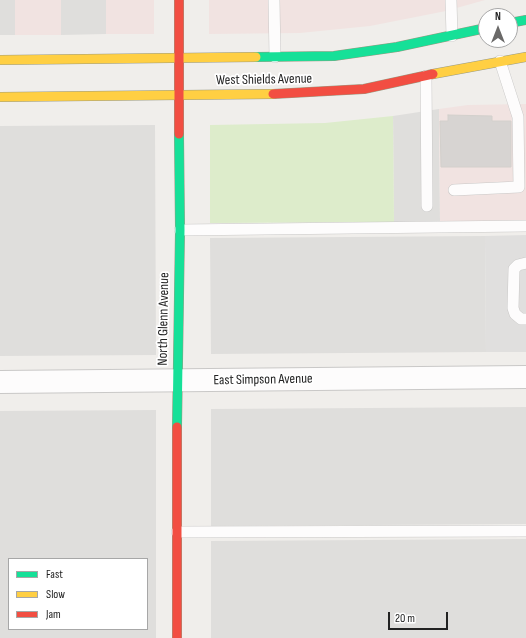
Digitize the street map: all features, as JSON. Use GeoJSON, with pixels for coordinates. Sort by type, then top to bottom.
{"type":"FeatureCollection","features":[{"type":"Feature","properties":{"kind":"main road","name":"North Glenn Avenue"},"geometry":{"type":"LineString","coordinates":[[177,638],[177,381],[180,230],[178,95],[179,0]]}},
{"type":"Feature","properties":{"kind":"main road","name":"West Shields Avenue"},"geometry":{"type":"LineString","coordinates":[[0,60],[334,56],[397,47],[478,30]]}},
{"type":"Feature","properties":{"kind":"main road","name":"West Shields Avenue"},"geometry":{"type":"LineString","coordinates":[[0,97],[288,94],[364,89],[526,57]]}},
{"type":"Feature","properties":{"kind":"street","name":"East Simpson Avenue"},"geometry":{"type":"LineString","coordinates":[[0,382],[526,377]]}},
{"type":"Feature","properties":{"kind":"lane"},"geometry":{"type":"LineString","coordinates":[[274,0],[275,57]]}},
{"type":"Feature","properties":{"kind":"lane"},"geometry":{"type":"LineString","coordinates":[[451,0],[452,36]]}},
{"type":"Feature","properties":{"kind":"lane"},"geometry":{"type":"LineString","coordinates":[[454,190],[519,187],[518,117],[500,61]]}},
{"type":"Feature","properties":{"kind":"lane"},"geometry":{"type":"LineString","coordinates":[[426,76],[428,206]]}},
{"type":"Feature","properties":{"kind":"lane"},"geometry":{"type":"LineString","coordinates":[[180,230],[526,226]]}},
{"type":"Feature","properties":{"kind":"lane"},"geometry":{"type":"LineString","coordinates":[[526,263],[518,264],[514,269],[513,308],[515,314],[521,319],[526,319]]}},
{"type":"Feature","properties":{"kind":"lane"},"geometry":{"type":"LineString","coordinates":[[177,532],[526,530]]}},
{"type":"Feature","properties":{"kind":"shaded area"},"geometry":{"type":"Polygon","coordinates":[[[0,0],[15,0],[15,35],[0,35],[0,0]]]}},
{"type":"Feature","properties":{"kind":"shaded area"},"geometry":{"type":"Polygon","coordinates":[[[15,0],[61,0],[61,35],[15,35],[15,0]]]}},
{"type":"Feature","properties":{"kind":"shaded area"},"geometry":{"type":"Polygon","coordinates":[[[61,0],[106,0],[106,34],[61,35],[61,0]]]}},
{"type":"Feature","properties":{"kind":"shaded area"},"geometry":{"type":"Polygon","coordinates":[[[106,0],[154,0],[154,34],[106,34],[106,0]]]}},
{"type":"Feature","properties":{"kind":"shaded area"},"geometry":{"type":"Polygon","coordinates":[[[209,0],[485,0],[446,11],[370,26],[300,33],[209,34],[209,0]]]}},
{"type":"Feature","properties":{"kind":"shaded area"},"geometry":{"type":"Polygon","coordinates":[[[526,104],[526,221],[440,221],[439,109],[468,105],[526,104]]]}},
{"type":"Feature","properties":{"kind":"shaded area"},"geometry":{"type":"Polygon","coordinates":[[[439,109],[440,221],[394,222],[393,116],[439,109]]]}},
{"type":"Feature","properties":{"kind":"shaded area"},"geometry":{"type":"Polygon","coordinates":[[[155,125],[156,355],[0,356],[0,126],[155,125]]]}},
{"type":"Feature","properties":{"kind":"shaded area"},"geometry":{"type":"Polygon","coordinates":[[[526,235],[526,352],[486,352],[485,236],[526,235]]]}},
{"type":"Feature","properties":{"kind":"shaded area"},"geometry":{"type":"Polygon","coordinates":[[[485,236],[486,352],[211,354],[210,238],[485,236]]]}},
{"type":"Feature","properties":{"kind":"shaded area"},"geometry":{"type":"Polygon","coordinates":[[[526,407],[526,524],[211,526],[211,409],[526,407]]]}},
{"type":"Feature","properties":{"kind":"shaded area"},"geometry":{"type":"Polygon","coordinates":[[[156,410],[156,638],[0,638],[0,411],[156,410]]]}},
{"type":"Feature","properties":{"kind":"shaded area"},"geometry":{"type":"Polygon","coordinates":[[[526,539],[526,638],[211,638],[211,541],[526,539]]]}},
{"type":"Feature","properties":{"kind":"green space"},"geometry":{"type":"Polygon","coordinates":[[[393,116],[394,222],[210,223],[210,125],[325,123],[393,116]]]}},
{"type":"Feature","properties":{"kind":"building"},"geometry":{"type":"Polygon","coordinates":[[[448,115],[492,116],[492,121],[511,121],[511,167],[441,167],[440,121],[448,121],[448,115]]]}},
{"type":"Feature","properties":{"kind":"traffic: fast"},"geometry":{"type":"LineString","coordinates":[[518,22],[526,20]]}},
{"type":"Feature","properties":{"kind":"traffic: fast"},"geometry":{"type":"LineString","coordinates":[[256,57],[334,56],[397,47],[478,30]]}},
{"type":"Feature","properties":{"kind":"traffic: fast"},"geometry":{"type":"LineString","coordinates":[[177,427],[180,230],[179,134]]}},
{"type":"Feature","properties":{"kind":"traffic: slow"},"geometry":{"type":"LineString","coordinates":[[0,60],[256,57]]}},
{"type":"Feature","properties":{"kind":"traffic: slow"},"geometry":{"type":"LineString","coordinates":[[433,74],[526,57]]}},
{"type":"Feature","properties":{"kind":"traffic: slow"},"geometry":{"type":"LineString","coordinates":[[0,97],[273,94]]}},
{"type":"Feature","properties":{"kind":"traffic: jam"},"geometry":{"type":"LineString","coordinates":[[179,0],[179,134]]}},
{"type":"Feature","properties":{"kind":"traffic: jam"},"geometry":{"type":"LineString","coordinates":[[273,94],[364,89],[433,74]]}},
{"type":"Feature","properties":{"kind":"traffic: jam"},"geometry":{"type":"LineString","coordinates":[[177,427],[177,638]]}}]}
